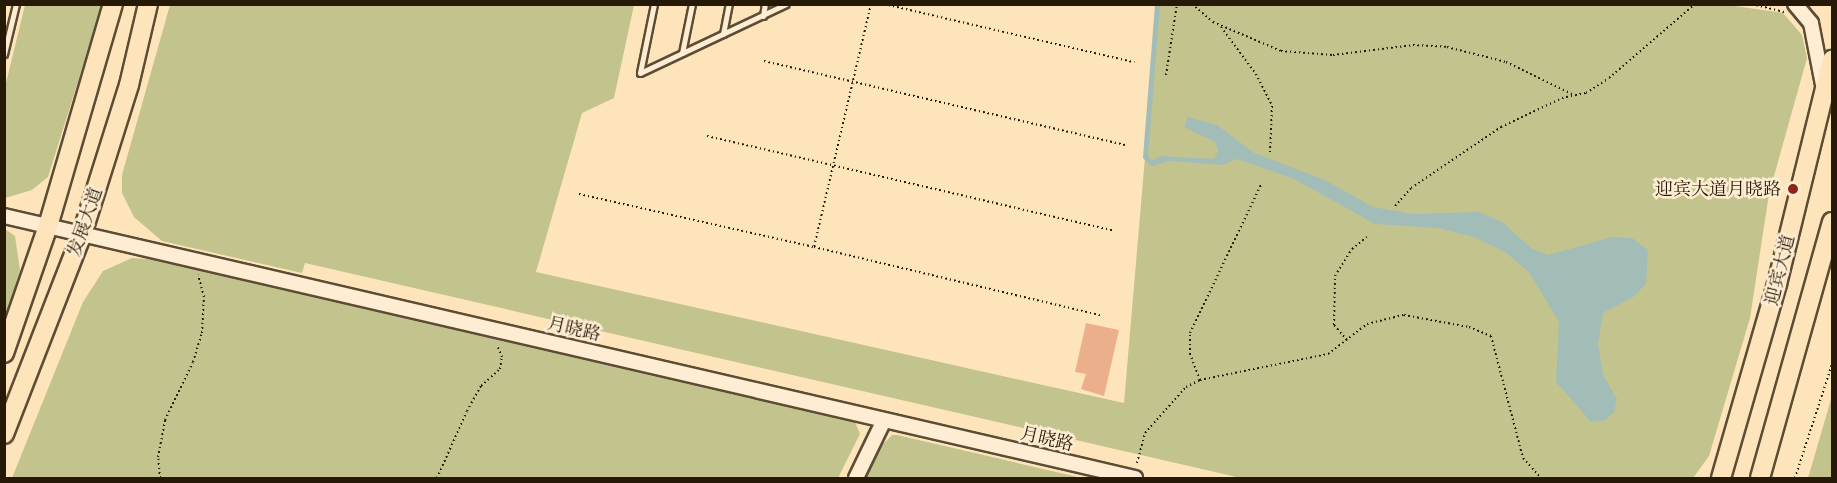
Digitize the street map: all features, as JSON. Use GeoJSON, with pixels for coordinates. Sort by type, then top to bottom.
{"type":"FeatureCollection","features":[{"type":"Feature","properties":{"kind":"main road","name":"发展大道"},"geometry":{"type":"LineString","coordinates":[[4,353],[48,226],[113,4]]}},
{"type":"Feature","properties":{"kind":"main road","name":"发展大道"},"geometry":{"type":"LineString","coordinates":[[4,434],[82,234],[129,85],[148,4]]}},
{"type":"Feature","properties":{"kind":"main road","name":"迎宾大道"},"geometry":{"type":"LineString","coordinates":[[1720,478],[1777,284],[1833,60]]}},
{"type":"Feature","properties":{"kind":"main road","name":"迎宾大道"},"geometry":{"type":"LineString","coordinates":[[1760,478],[1833,222]]}},
{"type":"Feature","properties":{"kind":"street"},"geometry":{"type":"LineString","coordinates":[[1792,9],[1811,23],[1824,91]]}},
{"type":"Feature","properties":{"kind":"street","name":"月晓路"},"geometry":{"type":"LineString","coordinates":[[4,216],[1134,478]]}},
{"type":"Feature","properties":{"kind":"street"},"geometry":{"type":"LineString","coordinates":[[856,478],[884,420]]}},
{"type":"Feature","properties":{"kind":"lane"},"geometry":{"type":"LineString","coordinates":[[4,54],[16,4]]}},
{"type":"Feature","properties":{"kind":"lane"},"geometry":{"type":"LineString","coordinates":[[654,4],[640,73],[786,4]]}},
{"type":"Feature","properties":{"kind":"lane"},"geometry":{"type":"LineString","coordinates":[[682,53],[692,4]]}},
{"type":"Feature","properties":{"kind":"lane"},"geometry":{"type":"LineString","coordinates":[[723,34],[729,4]]}},
{"type":"Feature","properties":{"kind":"lane"},"geometry":{"type":"LineString","coordinates":[[763,16],[765,4]]}},
{"type":"Feature","properties":{"kind":"path"},"geometry":{"type":"LineString","coordinates":[[814,247],[850,81],[871,4]]}},
{"type":"Feature","properties":{"kind":"path"},"geometry":{"type":"LineString","coordinates":[[884,4],[1134,62]]}},
{"type":"Feature","properties":{"kind":"path"},"geometry":{"type":"LineString","coordinates":[[1166,75],[1177,4]]}},
{"type":"Feature","properties":{"kind":"path"},"geometry":{"type":"LineString","coordinates":[[1192,4],[1219,25],[1243,54],[1272,106],[1270,152]]}},
{"type":"Feature","properties":{"kind":"path"},"geometry":{"type":"LineString","coordinates":[[1395,206],[1411,188],[1502,127],[1574,95],[1586,93],[1609,78],[1695,4]]}},
{"type":"Feature","properties":{"kind":"path"},"geometry":{"type":"LineString","coordinates":[[1752,4],[1792,9]]}},
{"type":"Feature","properties":{"kind":"path"},"geometry":{"type":"LineString","coordinates":[[1219,25],[1281,51],[1307,54],[1413,45],[1468,51],[1506,62],[1574,95]]}},
{"type":"Feature","properties":{"kind":"path"},"geometry":{"type":"LineString","coordinates":[[764,61],[1126,145]]}},
{"type":"Feature","properties":{"kind":"path"},"geometry":{"type":"LineString","coordinates":[[707,136],[1112,230]]}},
{"type":"Feature","properties":{"kind":"path"},"geometry":{"type":"LineString","coordinates":[[1200,380],[1190,354],[1190,333],[1262,183]]}},
{"type":"Feature","properties":{"kind":"path"},"geometry":{"type":"LineString","coordinates":[[579,194],[1100,315]]}},
{"type":"Feature","properties":{"kind":"path"},"geometry":{"type":"LineString","coordinates":[[1347,340],[1334,325],[1335,276],[1352,249],[1367,237]]}},
{"type":"Feature","properties":{"kind":"path"},"geometry":{"type":"LineString","coordinates":[[160,478],[158,457],[165,420],[193,362],[202,333],[204,297],[192,260]]}},
{"type":"Feature","properties":{"kind":"path"},"geometry":{"type":"LineString","coordinates":[[1134,478],[1145,433],[1186,387],[1200,380],[1328,354],[1367,324],[1404,315],[1469,327],[1491,336],[1523,458],[1541,478]]}},
{"type":"Feature","properties":{"kind":"path"},"geometry":{"type":"LineString","coordinates":[[437,478],[455,432],[476,395],[500,369],[502,357],[489,328]]}},
{"type":"Feature","properties":{"kind":"path"},"geometry":{"type":"LineString","coordinates":[[1796,478],[1833,364]]}},
{"type":"Feature","properties":{"kind":"green space"},"geometry":{"type":"Polygon","coordinates":[[[25,5],[102,5],[48,177],[32,190],[5,198],[5,87],[25,5]]]}},
{"type":"Feature","properties":{"kind":"green space"},"geometry":{"type":"Polygon","coordinates":[[[170,5],[634,5],[614,98],[582,113],[536,272],[1124,403],[1158,5],[1728,5],[1783,13],[1802,35],[1807,58],[1769,194],[1750,318],[1709,456],[1693,478],[1241,478],[305,263],[302,273],[162,241],[134,217],[122,193],[122,175],[170,5]]]}},
{"type":"Feature","properties":{"kind":"green space"},"geometry":{"type":"Polygon","coordinates":[[[5,229],[15,236],[20,270],[5,323],[5,229]]]}},
{"type":"Feature","properties":{"kind":"green space"},"geometry":{"type":"Polygon","coordinates":[[[132,258],[177,261],[853,417],[860,434],[838,478],[12,478],[83,302],[103,271],[132,258]]]}},
{"type":"Feature","properties":{"kind":"green space"},"geometry":{"type":"Polygon","coordinates":[[[1832,396],[1832,478],[1808,478],[1832,396]]]}},
{"type":"Feature","properties":{"kind":"green space"},"geometry":{"type":"Polygon","coordinates":[[[892,435],[1082,478],[866,478],[881,446],[892,435]]]}},
{"type":"Feature","properties":{"kind":"water"},"geometry":{"type":"Polygon","coordinates":[[[1188,117],[1217,125],[1254,153],[1325,180],[1373,207],[1413,214],[1479,212],[1502,222],[1531,248],[1548,255],[1612,237],[1632,238],[1648,250],[1646,284],[1633,297],[1603,313],[1598,344],[1603,375],[1617,399],[1614,412],[1605,420],[1591,422],[1556,382],[1559,322],[1529,272],[1505,252],[1474,237],[1438,228],[1375,224],[1294,179],[1237,159],[1222,165],[1170,161],[1152,166],[1151,161],[1161,156],[1214,159],[1218,151],[1215,142],[1184,127],[1188,117]]]}},
{"type":"Feature","properties":{"kind":"building"},"geometry":{"type":"Polygon","coordinates":[[[1086,323],[1119,330],[1104,396],[1081,389],[1086,374],[1075,372],[1086,323]]]}},
{"type":"Feature","properties":{"kind":"waterway"},"geometry":{"type":"LineString","coordinates":[[1151,163],[1145,157],[1157,4]]}},
{"type":"Feature","properties":{"kind":"place","name":"迎宾大道月晓路"},"geometry":{"type":"Point","coordinates":[1793,189]}}]}
